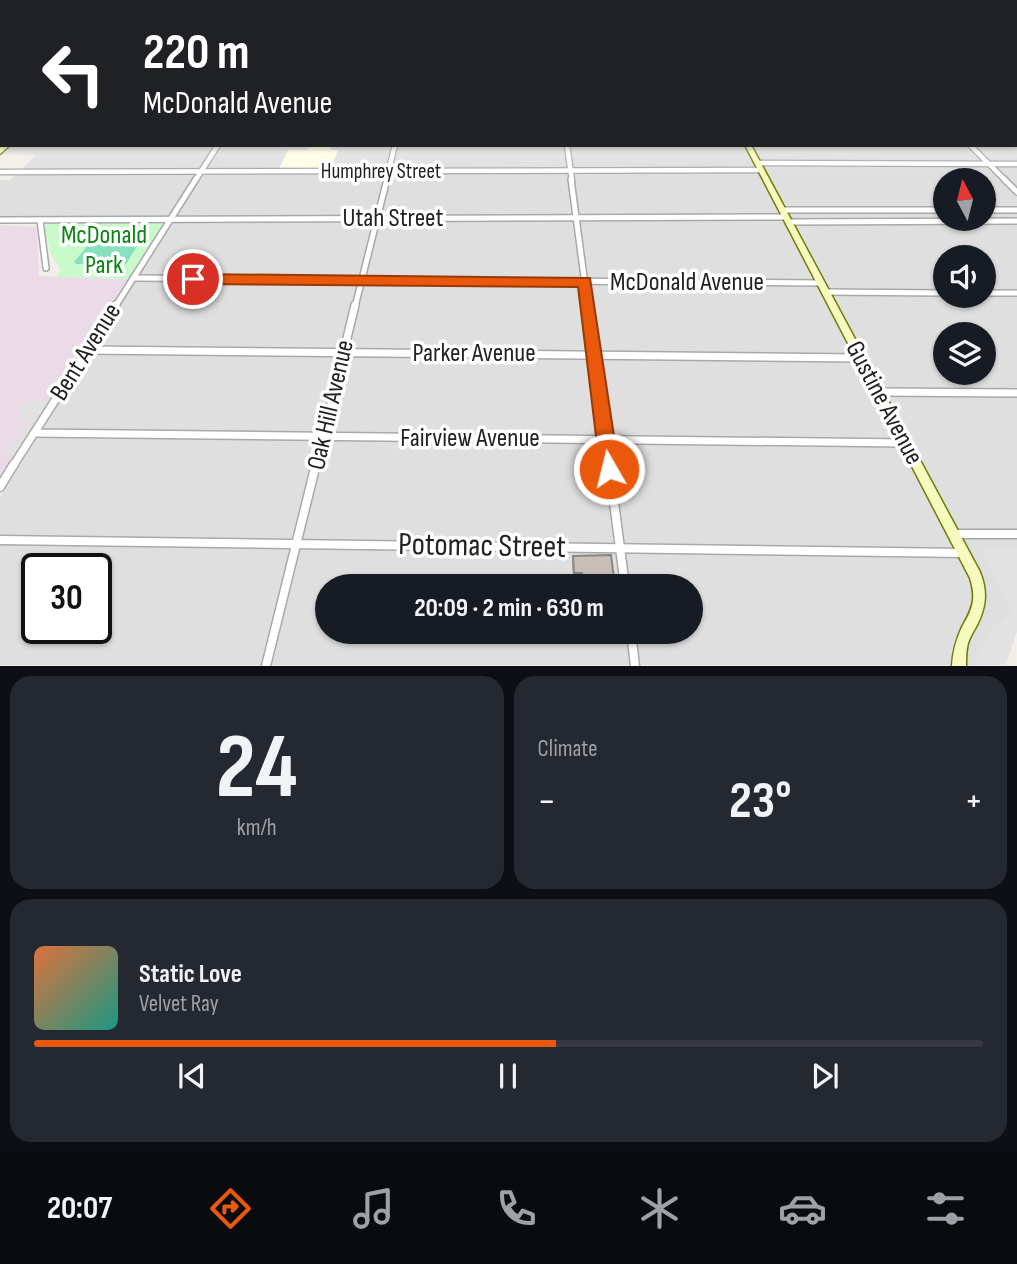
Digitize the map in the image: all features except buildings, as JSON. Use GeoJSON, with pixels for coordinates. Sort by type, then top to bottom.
{"type":"FeatureCollection","features":[{"type":"Feature","properties":{"kind":"street","name":"Bent Avenue"},"geometry":{"type":"LineString","coordinates":[[0,487],[217,147]]}},
{"type":"Feature","properties":{"kind":"street","name":"Oak Hill Avenue"},"geometry":{"type":"LineString","coordinates":[[266,666],[395,147]]}},
{"type":"Feature","properties":{"kind":"street"},"geometry":{"type":"LineString","coordinates":[[566,147],[623,574]]}},
{"type":"Feature","properties":{"kind":"street","name":"Gustine Avenue"},"geometry":{"type":"LineString","coordinates":[[749,147],[976,576],[981,598],[980,607],[961,641],[959,666]]}},
{"type":"Feature","properties":{"kind":"street"},"geometry":{"type":"LineString","coordinates":[[972,147],[1017,192]]}},
{"type":"Feature","properties":{"kind":"street","name":"Humphrey Street"},"geometry":{"type":"LineString","coordinates":[[0,172],[570,170],[1017,164]]}},
{"type":"Feature","properties":{"kind":"street"},"geometry":{"type":"LineString","coordinates":[[785,216],[933,210]]}},
{"type":"Feature","properties":{"kind":"street"},"geometry":{"type":"LineString","coordinates":[[996,210],[1017,211]]}},
{"type":"Feature","properties":{"kind":"street"},"geometry":{"type":"LineString","coordinates":[[785,216],[1017,221]]}},
{"type":"Feature","properties":{"kind":"street","name":"Utah Street"},"geometry":{"type":"LineString","coordinates":[[0,220],[785,216]]}},
{"type":"Feature","properties":{"kind":"street"},"geometry":{"type":"LineString","coordinates":[[40,220],[46,268]]}},
{"type":"Feature","properties":{"kind":"street","name":"McDonald Avenue"},"geometry":{"type":"LineString","coordinates":[[133,278],[584,282],[933,293]]}},
{"type":"Feature","properties":{"kind":"street"},"geometry":{"type":"LineString","coordinates":[[996,293],[1017,293]]}},
{"type":"Feature","properties":{"kind":"street","name":"Parker Avenue"},"geometry":{"type":"LineString","coordinates":[[87,350],[860,358]]}},
{"type":"Feature","properties":{"kind":"street"},"geometry":{"type":"LineString","coordinates":[[879,392],[1017,393]]}},
{"type":"Feature","properties":{"kind":"street","name":"Fairview Avenue"},"geometry":{"type":"LineString","coordinates":[[35,433],[905,443]]}},
{"type":"Feature","properties":{"kind":"street"},"geometry":{"type":"LineString","coordinates":[[954,534],[1017,534]]}},
{"type":"Feature","properties":{"kind":"street","name":"Potomac Street"},"geometry":{"type":"LineString","coordinates":[[0,540],[964,553]]}},
{"type":"Feature","properties":{"kind":"street"},"geometry":{"type":"LineString","coordinates":[[632,644],[635,666]]}},
{"type":"Feature","properties":{"kind":"shaded area"},"geometry":{"type":"Polygon","coordinates":[[[10,147],[1017,147],[1017,550],[982,550],[1012,611],[993,629],[975,658],[977,665],[0,665],[0,497],[176,217],[0,216],[0,180],[10,180],[36,155],[2,154],[10,147]]]}},
{"type":"Feature","properties":{"kind":"shaded area"},"geometry":{"type":"Polygon","coordinates":[[[309,147],[331,147],[330,150],[338,150],[331,169],[279,169],[288,150],[307,150],[309,147]]]}},
{"type":"Feature","properties":{"kind":"shaded area"},"geometry":{"type":"Polygon","coordinates":[[[0,225],[37,227],[39,276],[128,279],[0,479],[0,225]]]}},
{"type":"Feature","properties":{"kind":"shaded area"},"geometry":{"type":"Polygon","coordinates":[[[43,399],[50,401],[16,453],[7,454],[30,419],[19,421],[20,406],[43,399]]]}},
{"type":"Feature","properties":{"kind":"shaded area"},"geometry":{"type":"Polygon","coordinates":[[[981,550],[1017,550],[1017,631],[1006,665],[977,665],[975,658],[993,629],[1012,611],[981,550]]]}},
{"type":"Feature","properties":{"kind":"green space","name":"McDonald Park"},"geometry":{"type":"Polygon","coordinates":[[[52,222],[164,223],[128,279],[56,277],[61,270],[51,254],[44,227],[52,222]]]}},
{"type":"Feature","properties":{"kind":"green space"},"geometry":{"type":"Polygon","coordinates":[[[102,228],[125,229],[136,233],[139,243],[126,264],[76,264],[74,262],[102,228]]]}},
{"type":"Feature","properties":{"kind":"route"},"geometry":{"type":"LineString","coordinates":[[193,279],[584,282],[609,469]]}}]}
